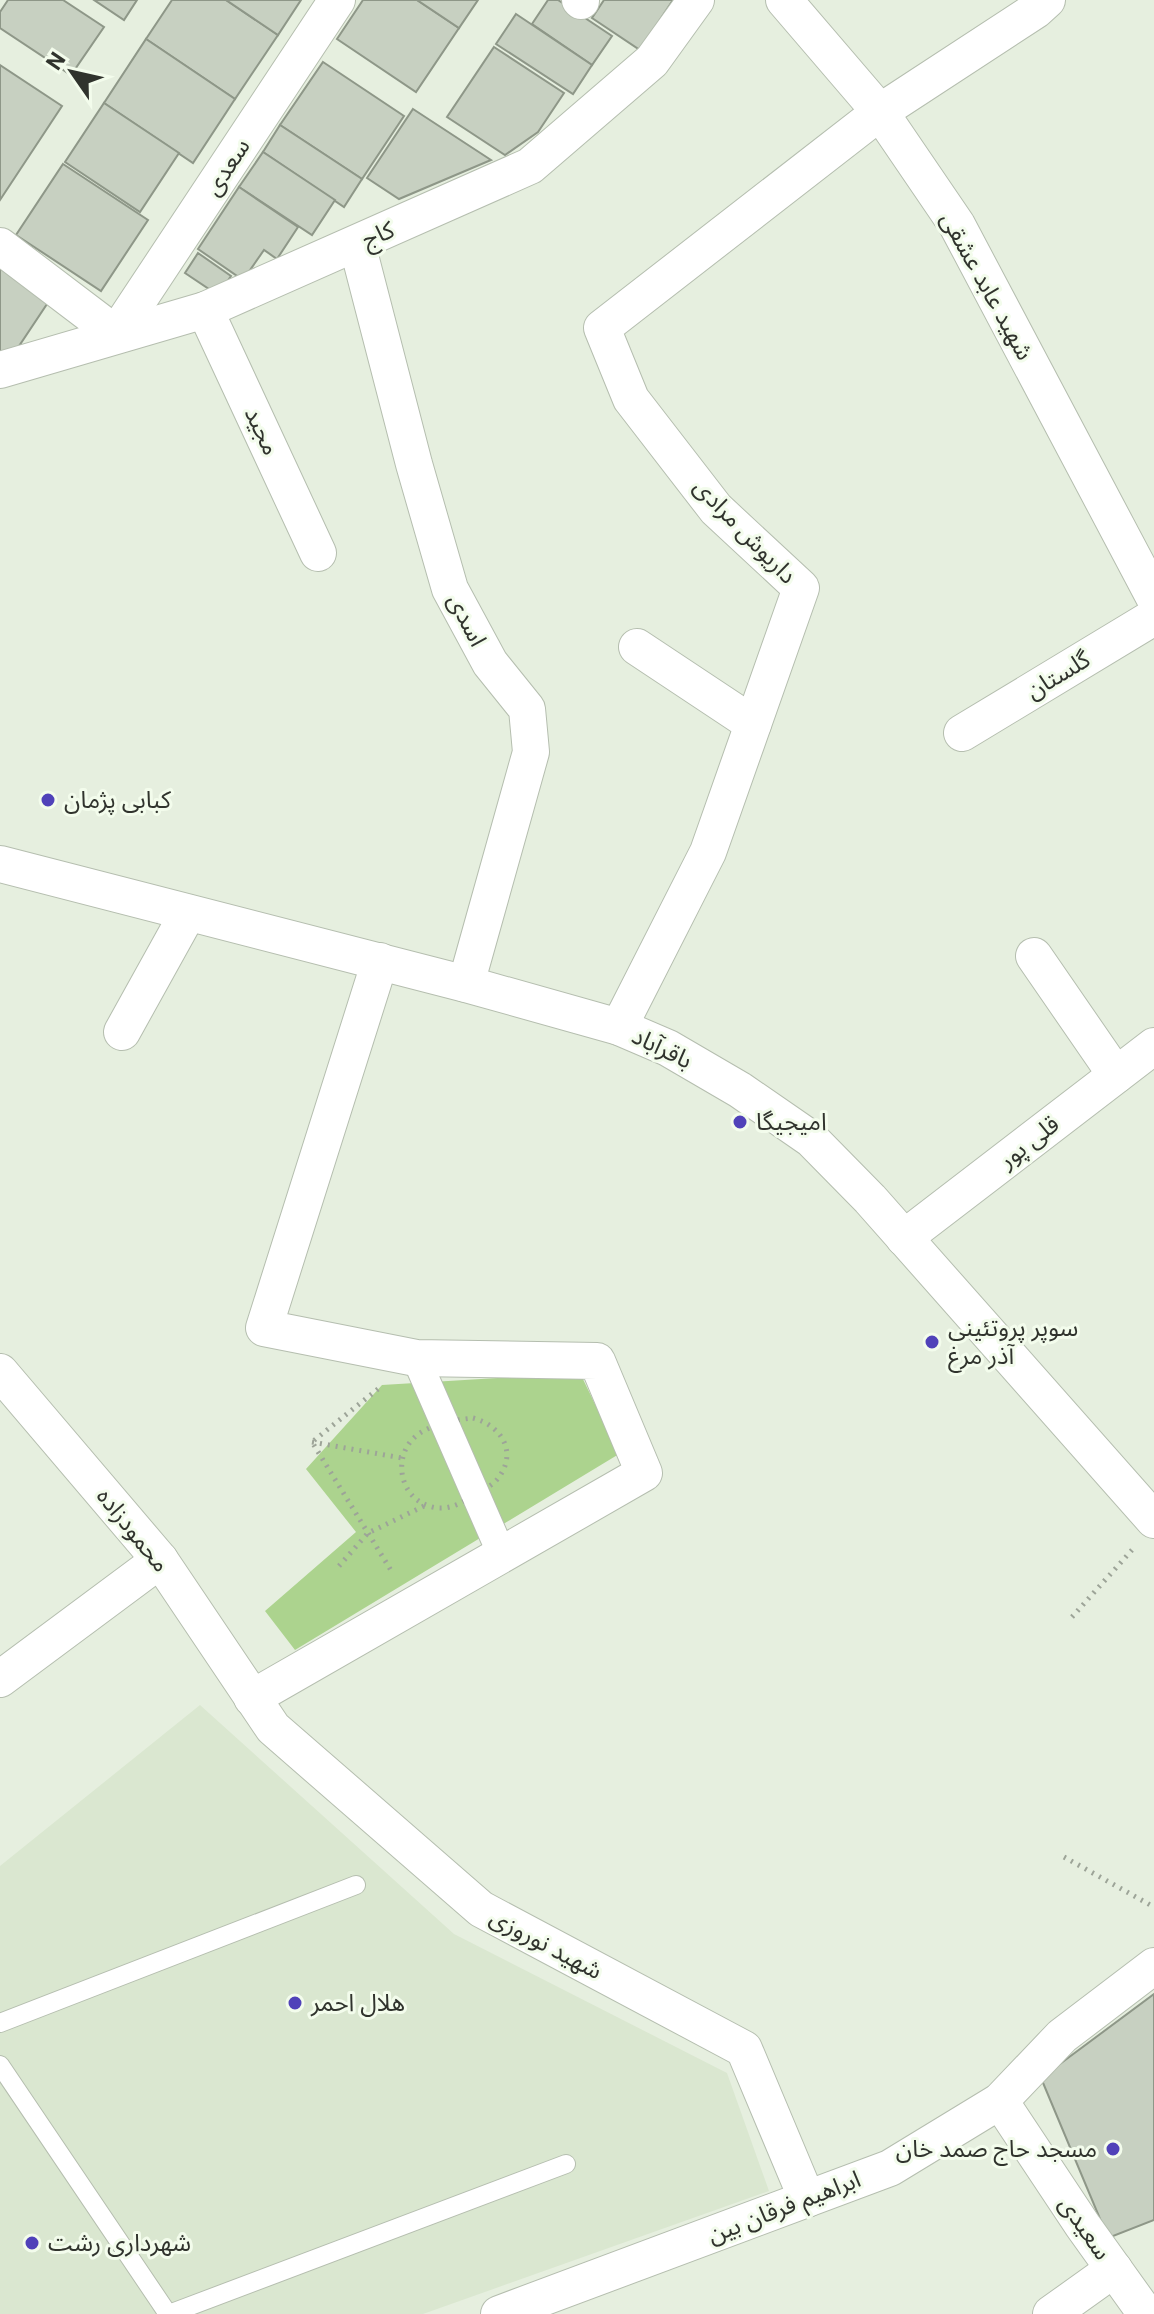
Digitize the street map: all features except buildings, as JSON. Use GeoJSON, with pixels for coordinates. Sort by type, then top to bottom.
{"type":"FeatureCollection","features":[{"type":"Feature","properties":{"kind":"street","name":"سعدی"},"geometry":{"type":"LineString","coordinates":[[116,334],[337,0]]}},
{"type":"Feature","properties":{"kind":"street","name":"کاج"},"geometry":{"type":"LineString","coordinates":[[0,370],[205,310],[530,166],[652,61],[696,0]]}},
{"type":"Feature","properties":{"kind":"street","name":"شهید عابد عشقی"},"geometry":{"type":"LineString","coordinates":[[784,0],[880,112],[957,225],[1154,597]]}},
{"type":"Feature","properties":{"kind":"street"},"geometry":{"type":"LineString","coordinates":[[880,112],[1047,0]]}},
{"type":"Feature","properties":{"kind":"street","name":"داریوش مرادی"},"geometry":{"type":"LineString","coordinates":[[619,1027],[708,852],[801,588],[716,509],[631,399],[602,328],[880,112]]}},
{"type":"Feature","properties":{"kind":"street","name":"اسدی"},"geometry":{"type":"LineString","coordinates":[[357,244],[450,589],[490,663],[527,709],[531,752],[466,984]]}},
{"type":"Feature","properties":{"kind":"street"},"geometry":{"type":"LineString","coordinates":[[0,246],[116,334]]}},
{"type":"Feature","properties":{"kind":"street","name":"مجید"},"geometry":{"type":"LineString","coordinates":[[205,310],[318,553]]}},
{"type":"Feature","properties":{"kind":"street","name":"گلستان"},"geometry":{"type":"LineString","coordinates":[[962,733],[1154,617]]}},
{"type":"Feature","properties":{"kind":"street"},"geometry":{"type":"LineString","coordinates":[[637,647],[753,724]]}},
{"type":"Feature","properties":{"kind":"street","name":"باقرآباد"},"geometry":{"type":"LineString","coordinates":[[0,864],[380,961],[619,1027],[668,1048],[740,1090],[811,1139],[870,1199],[1144,1534]]}},
{"type":"Feature","properties":{"kind":"street"},"geometry":{"type":"LineString","coordinates":[[122,1032],[188,913]]}},
{"type":"Feature","properties":{"kind":"street"},"geometry":{"type":"LineString","coordinates":[[1034,956],[1116,1075]]}},
{"type":"Feature","properties":{"kind":"street"},"geometry":{"type":"LineString","coordinates":[[252,1698],[644,1473],[597,1361],[416,1358],[264,1328],[380,961]]}},
{"type":"Feature","properties":{"kind":"street","name":"قلی پور"},"geometry":{"type":"LineString","coordinates":[[904,1238],[1154,1046]]}},
{"type":"Feature","properties":{"kind":"street"},"geometry":{"type":"LineString","coordinates":[[416,1358],[502,1555]]}},
{"type":"Feature","properties":{"kind":"street","name":"محمودزاده"},"geometry":{"type":"LineString","coordinates":[[0,1372],[160,1560],[252,1698]]}},
{"type":"Feature","properties":{"kind":"street"},"geometry":{"type":"LineString","coordinates":[[0,1679],[160,1560]]}},
{"type":"Feature","properties":{"kind":"street","name":"شهید نوروزی"},"geometry":{"type":"LineString","coordinates":[[252,1698],[273,1728],[481,1909],[744,2049],[807,2199]]}},
{"type":"Feature","properties":{"kind":"street","name":"ابراهیم فرقان بین"},"geometry":{"type":"LineString","coordinates":[[499,2314],[890,2168],[1000,2101],[1062,2036],[1154,1966]]}},
{"type":"Feature","properties":{"kind":"street","name":"سعیدی"},"geometry":{"type":"LineString","coordinates":[[1000,2101],[1146,2314]]}},
{"type":"Feature","properties":{"kind":"street"},"geometry":{"type":"LineString","coordinates":[[1051,2314],[1114,2269]]}},
{"type":"Feature","properties":{"kind":"lane"},"geometry":{"type":"LineString","coordinates":[[0,2023],[356,1885]]}},
{"type":"Feature","properties":{"kind":"lane"},"geometry":{"type":"LineString","coordinates":[[0,2065],[169,2314],[566,2164]]}},
{"type":"Feature","properties":{"kind":"path"},"geometry":{"type":"LineString","coordinates":[[312,1442],[416,1358]]}},
{"type":"Feature","properties":{"kind":"path"},"geometry":{"type":"LineString","coordinates":[[312,1442],[402,1458]]}},
{"type":"Feature","properties":{"kind":"path"},"geometry":{"type":"LineString","coordinates":[[312,1442],[413,1606]]}},
{"type":"Feature","properties":{"kind":"path"},"geometry":{"type":"LineString","coordinates":[[339,1566],[368,1533],[425,1505]]}},
{"type":"Feature","properties":{"kind":"path"},"geometry":{"type":"LineString","coordinates":[[1072,1617],[1144,1534]]}},
{"type":"Feature","properties":{"kind":"path"},"geometry":{"type":"LineString","coordinates":[[1064,1857],[1154,1907]]}},
{"type":"Feature","properties":{"kind":"shaded area","name":"هلال احمر"},"geometry":{"type":"Polygon","coordinates":[[[200,1705],[454,1934],[727,2073],[769,2191],[423,2314],[0,2314],[0,1866],[200,1705]]]}},
{"type":"Feature","properties":{"kind":"green space"},"geometry":{"type":"Polygon","coordinates":[[[580,1373],[619,1454],[295,1650],[265,1611],[356,1532],[306,1469],[382,1385],[580,1373]]]}},
{"type":"Feature","properties":{"kind":"place","name":"کبابی پژمان"},"geometry":{"type":"Point","coordinates":[48,800]}},
{"type":"Feature","properties":{"kind":"place","name":"امیجیگا"},"geometry":{"type":"Point","coordinates":[740,1122]}},
{"type":"Feature","properties":{"kind":"place","name":"سوپر پروتئینی آذر مرغ"},"geometry":{"type":"Point","coordinates":[932,1342]}},
{"type":"Feature","properties":{"kind":"place","name":"هلال احمر"},"geometry":{"type":"Point","coordinates":[295,2003]}},
{"type":"Feature","properties":{"kind":"place","name":"مسجد حاج صمد خان"},"geometry":{"type":"Point","coordinates":[1113,2149]}},
{"type":"Feature","properties":{"kind":"place","name":"شهرداری رشت"},"geometry":{"type":"Point","coordinates":[32,2243]}}]}
